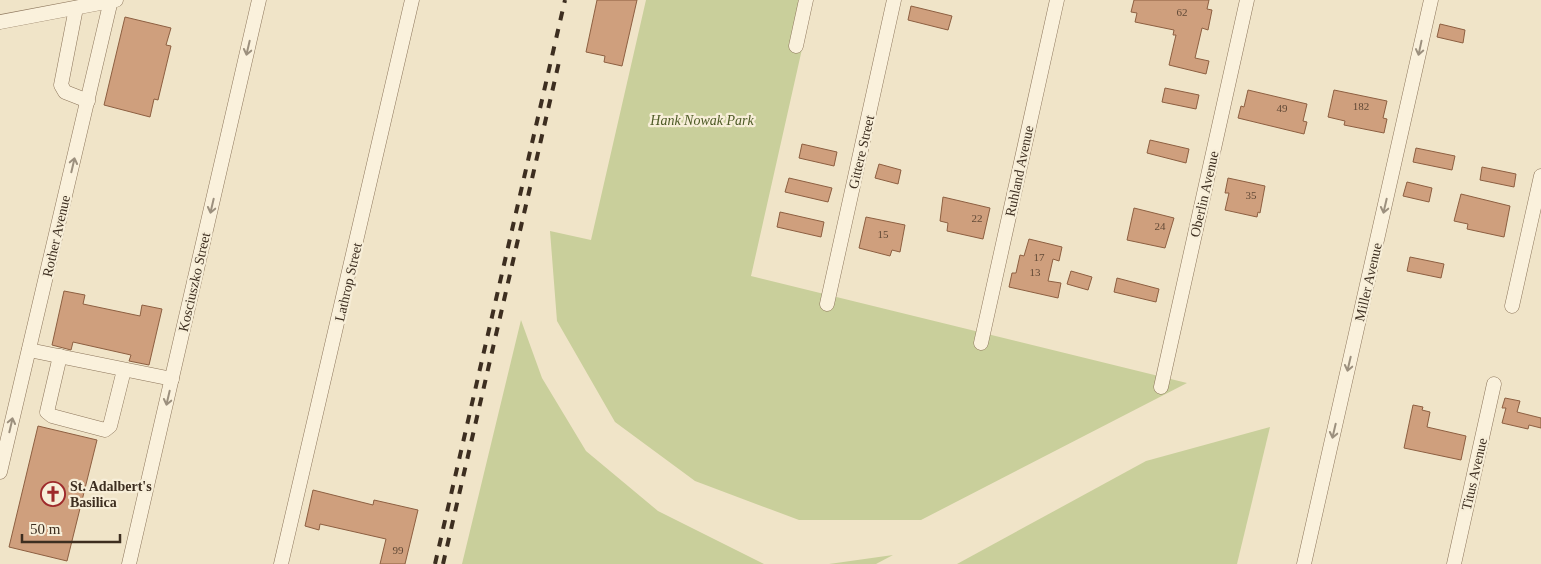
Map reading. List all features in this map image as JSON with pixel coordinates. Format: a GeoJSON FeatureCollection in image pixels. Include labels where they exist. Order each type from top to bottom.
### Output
{"type":"FeatureCollection","features":[{"type":"Feature","properties":{"kind":"street"},"geometry":{"type":"LineString","coordinates":[[0,22],[113,0]]}},
{"type":"Feature","properties":{"kind":"street","name":"Rother Avenue"},"geometry":{"type":"LineString","coordinates":[[0,472],[113,0]]}},
{"type":"Feature","properties":{"kind":"street","name":"Kosciuszko Street"},"geometry":{"type":"LineString","coordinates":[[129,564],[259,0]]}},
{"type":"Feature","properties":{"kind":"street","name":"Lathrop Street"},"geometry":{"type":"LineString","coordinates":[[281,564],[412,0]]}},
{"type":"Feature","properties":{"kind":"street"},"geometry":{"type":"LineString","coordinates":[[796,46],[806,0]]}},
{"type":"Feature","properties":{"kind":"street","name":"Gittere Street"},"geometry":{"type":"LineString","coordinates":[[827,304],[894,0]]}},
{"type":"Feature","properties":{"kind":"street","name":"Ruhland Avenue"},"geometry":{"type":"LineString","coordinates":[[981,343],[1057,0]]}},
{"type":"Feature","properties":{"kind":"street","name":"Oberlin Avenue"},"geometry":{"type":"LineString","coordinates":[[1161,387],[1247,0]]}},
{"type":"Feature","properties":{"kind":"street","name":"Miller Avenue"},"geometry":{"type":"LineString","coordinates":[[1304,564],[1430,0]]}},
{"type":"Feature","properties":{"kind":"street"},"geometry":{"type":"LineString","coordinates":[[76,8],[61,85],[65,92],[88,101]]}},
{"type":"Feature","properties":{"kind":"street"},"geometry":{"type":"LineString","coordinates":[[1512,306],[1541,176]]}},
{"type":"Feature","properties":{"kind":"street"},"geometry":{"type":"LineString","coordinates":[[29,350],[172,379]]}},
{"type":"Feature","properties":{"kind":"street"},"geometry":{"type":"LineString","coordinates":[[60,356],[47,412],[52,416],[105,430],[110,426],[124,370]]}},
{"type":"Feature","properties":{"kind":"street","name":"Titus Avenue"},"geometry":{"type":"LineString","coordinates":[[1454,564],[1494,384]]}},
{"type":"Feature","properties":{"kind":"green space","name":"Hank Nowak Park"},"geometry":{"type":"Polygon","coordinates":[[[646,0],[813,0],[751,276],[1187,383],[921,520],[799,520],[695,481],[615,422],[557,321],[550,231],[591,240],[646,0]]]}},
{"type":"Feature","properties":{"kind":"green space"},"geometry":{"type":"Polygon","coordinates":[[[521,320],[542,378],[586,451],[658,511],[764,564],[462,564],[521,320]]]}},
{"type":"Feature","properties":{"kind":"green space"},"geometry":{"type":"Polygon","coordinates":[[[1270,427],[1237,564],[957,564],[1146,461],[1270,427]]]}},
{"type":"Feature","properties":{"kind":"green space"},"geometry":{"type":"Polygon","coordinates":[[[893,555],[876,564],[829,564],[893,555]]]}},
{"type":"Feature","properties":{"kind":"building"},"geometry":{"type":"Polygon","coordinates":[[[597,0],[637,0],[622,66],[604,62],[605,56],[586,52],[597,0]]]}},
{"type":"Feature","properties":{"kind":"building"},"geometry":{"type":"Polygon","coordinates":[[[1134,0],[1209,0],[1207,9],[1212,10],[1208,30],[1202,28],[1195,58],[1209,61],[1206,74],[1169,65],[1176,35],[1173,35],[1174,30],[1135,22],[1137,13],[1131,12],[1134,0]]]}},
{"type":"Feature","properties":{"kind":"building"},"geometry":{"type":"Polygon","coordinates":[[[911,6],[952,16],[948,30],[908,20],[911,6]]]}},
{"type":"Feature","properties":{"kind":"building"},"geometry":{"type":"Polygon","coordinates":[[[125,17],[171,28],[166,45],[171,46],[158,100],[154,99],[150,117],[104,105],[125,17]]]}},
{"type":"Feature","properties":{"kind":"building"},"geometry":{"type":"Polygon","coordinates":[[[1440,24],[1465,30],[1463,43],[1437,37],[1440,24]]]}},
{"type":"Feature","properties":{"kind":"building"},"geometry":{"type":"Polygon","coordinates":[[[1165,88],[1199,95],[1196,109],[1162,102],[1165,88]]]}},
{"type":"Feature","properties":{"kind":"building"},"geometry":{"type":"Polygon","coordinates":[[[1248,90],[1307,104],[1303,121],[1307,122],[1304,134],[1238,118],[1241,106],[1244,107],[1248,90]]]}},
{"type":"Feature","properties":{"kind":"building"},"geometry":{"type":"Polygon","coordinates":[[[1334,90],[1387,101],[1383,118],[1387,119],[1384,133],[1344,125],[1345,121],[1328,117],[1334,90]]]}},
{"type":"Feature","properties":{"kind":"building"},"geometry":{"type":"Polygon","coordinates":[[[1150,140],[1189,149],[1186,163],[1147,153],[1150,140]]]}},
{"type":"Feature","properties":{"kind":"building"},"geometry":{"type":"Polygon","coordinates":[[[802,144],[837,152],[834,166],[799,158],[802,144]]]}},
{"type":"Feature","properties":{"kind":"building"},"geometry":{"type":"Polygon","coordinates":[[[1416,148],[1455,156],[1452,170],[1413,162],[1416,148]]]}},
{"type":"Feature","properties":{"kind":"building"},"geometry":{"type":"Polygon","coordinates":[[[879,164],[901,170],[898,184],[875,178],[879,164]]]}},
{"type":"Feature","properties":{"kind":"building"},"geometry":{"type":"Polygon","coordinates":[[[1482,167],[1516,174],[1514,187],[1480,180],[1482,167]]]}},
{"type":"Feature","properties":{"kind":"building"},"geometry":{"type":"Polygon","coordinates":[[[789,178],[832,188],[828,202],[785,192],[789,178]]]}},
{"type":"Feature","properties":{"kind":"building"},"geometry":{"type":"Polygon","coordinates":[[[1228,178],[1265,186],[1260,213],[1258,212],[1257,217],[1225,210],[1229,193],[1225,193],[1228,178]]]}},
{"type":"Feature","properties":{"kind":"building"},"geometry":{"type":"Polygon","coordinates":[[[1407,182],[1432,188],[1429,202],[1403,196],[1407,182]]]}},
{"type":"Feature","properties":{"kind":"building"},"geometry":{"type":"Polygon","coordinates":[[[1461,194],[1510,206],[1504,237],[1467,229],[1468,224],[1454,221],[1461,194]]]}},
{"type":"Feature","properties":{"kind":"building"},"geometry":{"type":"Polygon","coordinates":[[[943,197],[990,208],[983,239],[947,231],[948,223],[940,221],[943,197]]]}},
{"type":"Feature","properties":{"kind":"building"},"geometry":{"type":"Polygon","coordinates":[[[1134,208],[1174,218],[1165,248],[1127,240],[1134,208]]]}},
{"type":"Feature","properties":{"kind":"building"},"geometry":{"type":"Polygon","coordinates":[[[780,212],[824,222],[821,237],[777,227],[780,212]]]}},
{"type":"Feature","properties":{"kind":"building"},"geometry":{"type":"Polygon","coordinates":[[[866,217],[905,225],[900,252],[892,250],[890,256],[859,248],[866,217]]]}},
{"type":"Feature","properties":{"kind":"building"},"geometry":{"type":"Polygon","coordinates":[[[1029,239],[1062,247],[1059,261],[1053,259],[1048,281],[1061,283],[1058,298],[1009,287],[1012,273],[1016,273],[1020,255],[1024,256],[1029,239]]]}},
{"type":"Feature","properties":{"kind":"building"},"geometry":{"type":"Polygon","coordinates":[[[1410,257],[1444,264],[1441,278],[1407,271],[1410,257]]]}},
{"type":"Feature","properties":{"kind":"building"},"geometry":{"type":"Polygon","coordinates":[[[1071,271],[1092,277],[1088,290],[1067,284],[1071,271]]]}},
{"type":"Feature","properties":{"kind":"building"},"geometry":{"type":"Polygon","coordinates":[[[1117,278],[1159,289],[1156,302],[1114,292],[1117,278]]]}},
{"type":"Feature","properties":{"kind":"building"},"geometry":{"type":"Polygon","coordinates":[[[64,291],[85,295],[83,304],[140,316],[142,305],[162,309],[149,365],[129,361],[131,355],[73,342],[71,350],[52,345],[64,291]]]}},
{"type":"Feature","properties":{"kind":"building"},"geometry":{"type":"Polygon","coordinates":[[[1505,398],[1520,401],[1517,412],[1541,418],[1541,428],[1529,425],[1528,429],[1502,423],[1506,408],[1502,408],[1505,398]]]}},
{"type":"Feature","properties":{"kind":"building"},"geometry":{"type":"Polygon","coordinates":[[[1413,405],[1423,407],[1422,410],[1430,412],[1427,427],[1466,436],[1461,460],[1404,448],[1413,405]]]}},
{"type":"Feature","properties":{"kind":"building","name":"St. Adalbert's Basilica"},"geometry":{"type":"Polygon","coordinates":[[[38,426],[97,440],[67,561],[9,547],[38,426]]]}},
{"type":"Feature","properties":{"kind":"building"},"geometry":{"type":"Polygon","coordinates":[[[313,490],[373,505],[374,500],[418,510],[405,564],[380,564],[386,539],[320,524],[319,530],[305,526],[313,490]]]}},
{"type":"Feature","properties":{"kind":"railway"},"geometry":{"type":"LineString","coordinates":[[435,564],[565,0]]}},
{"type":"Feature","properties":{"kind":"railway"},"geometry":{"type":"LineString","coordinates":[[443,564],[559,62]]}},
{"type":"Feature","properties":{"kind":"place","name":"St. Adalbert's Basilica"},"geometry":{"type":"Point","coordinates":[53,494]}}]}
